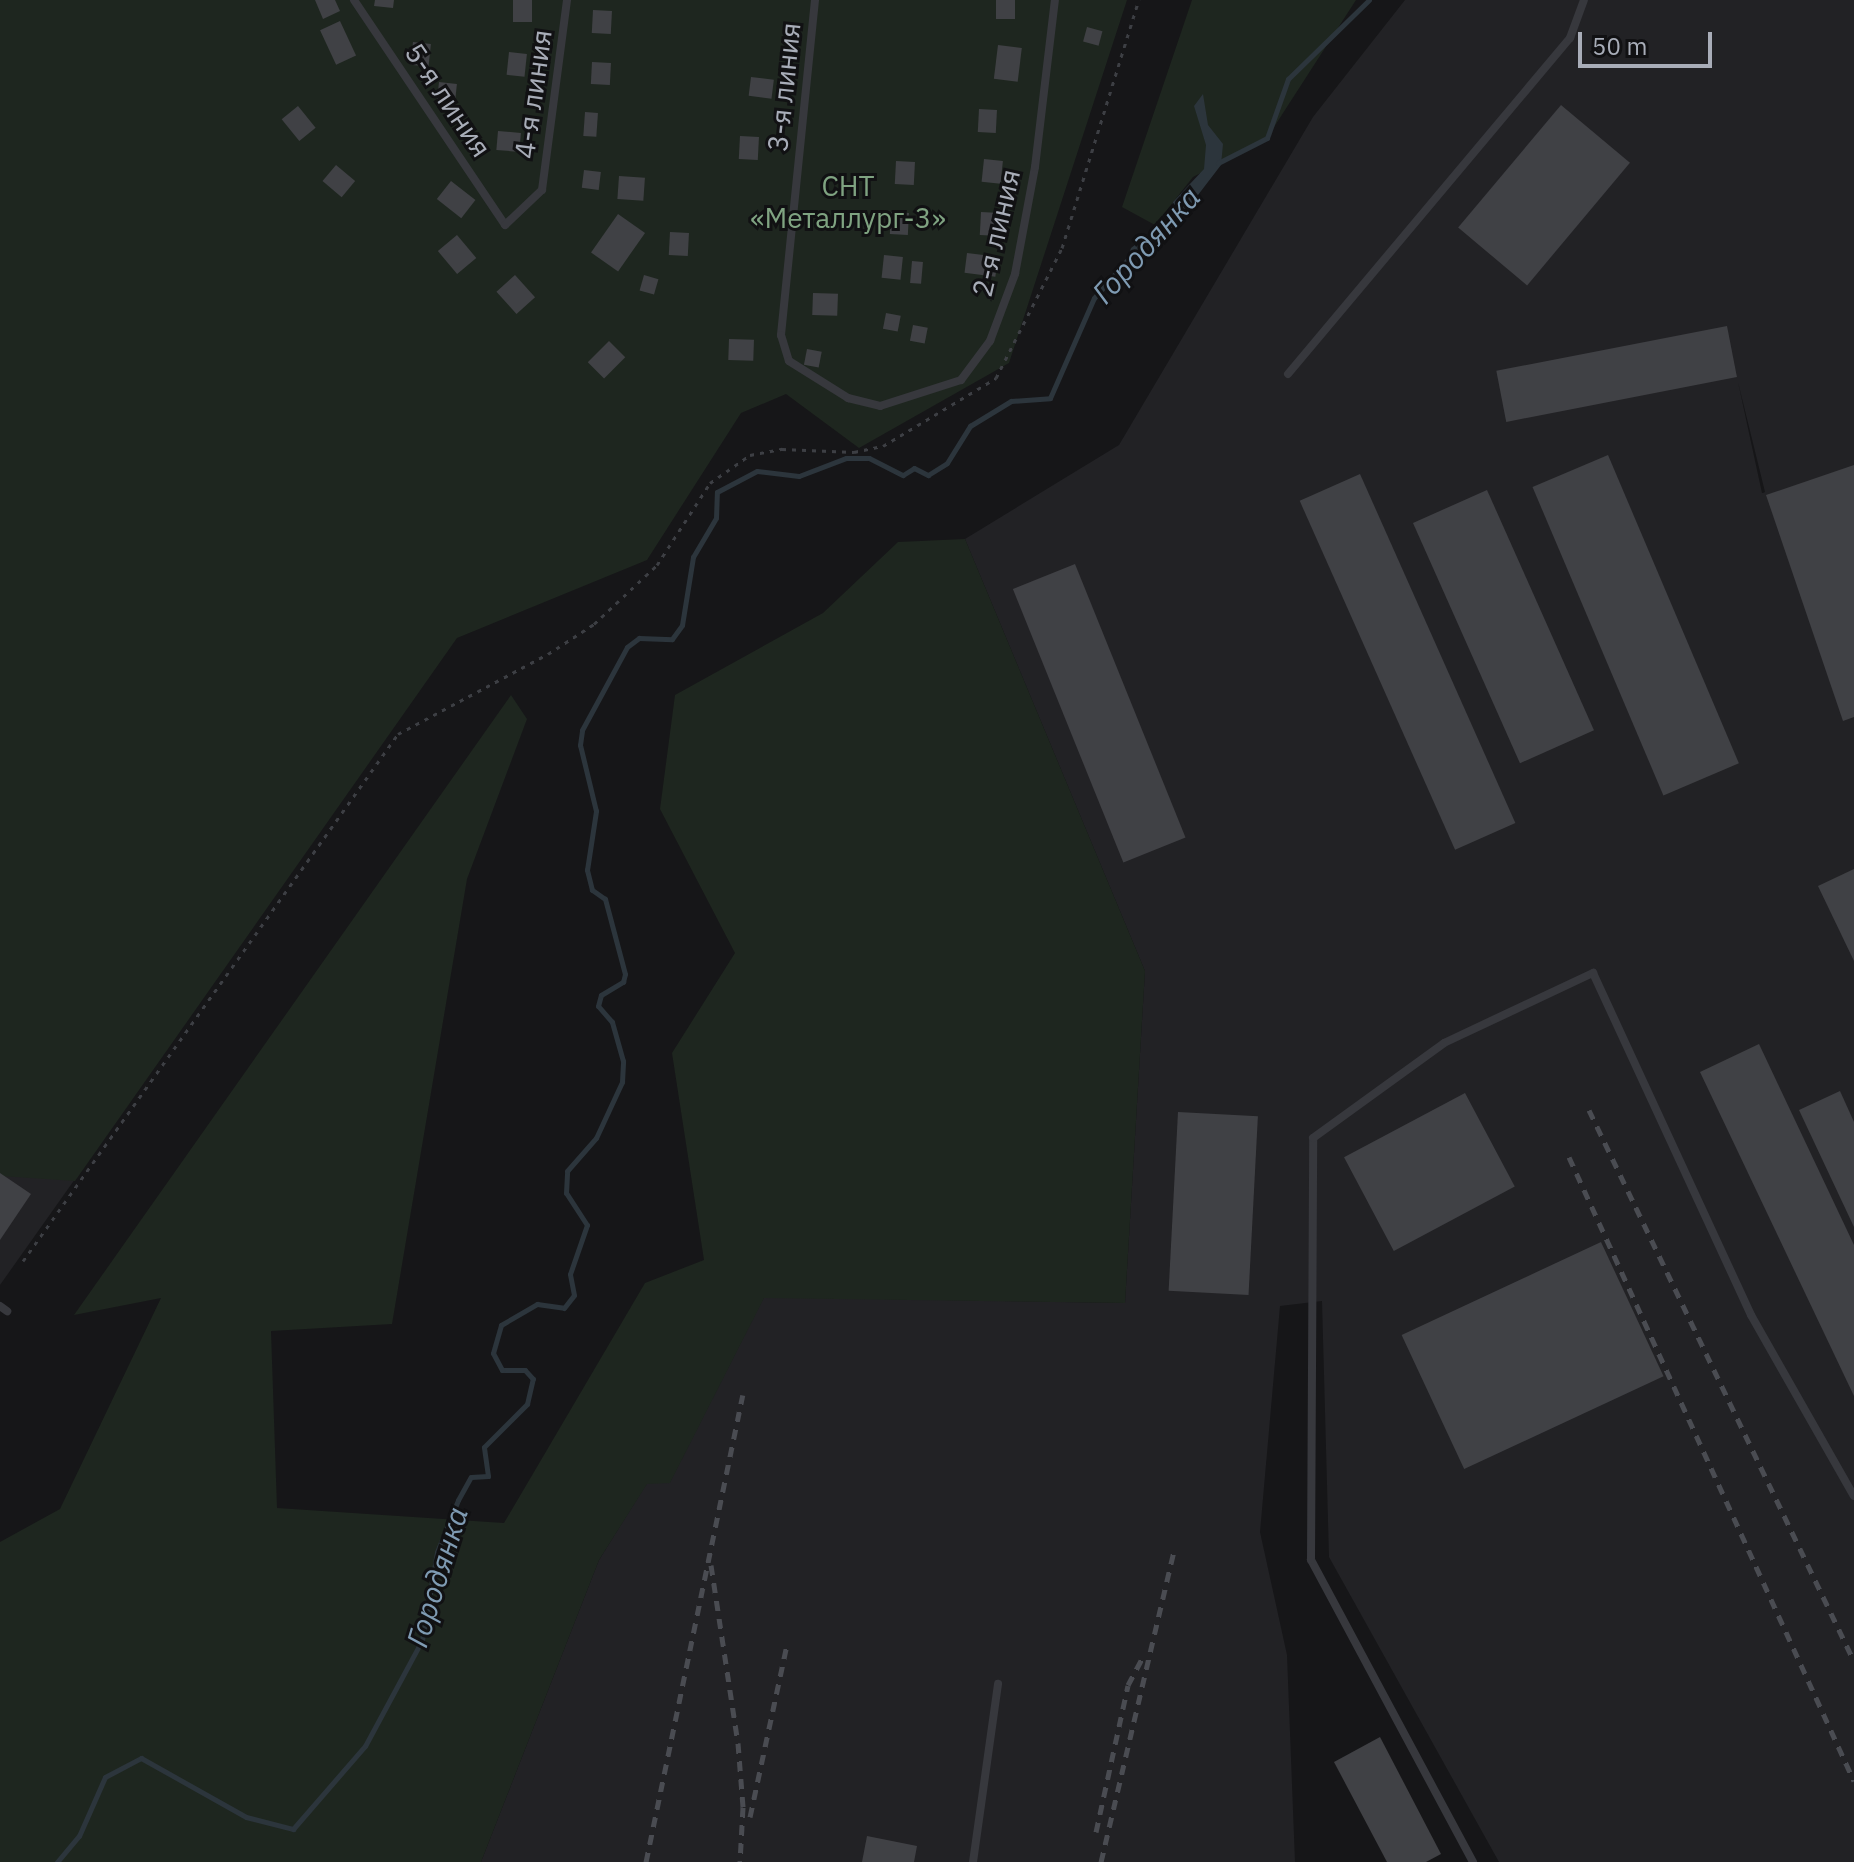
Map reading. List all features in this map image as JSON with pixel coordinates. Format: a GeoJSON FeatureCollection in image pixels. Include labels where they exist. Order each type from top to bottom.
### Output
{"type":"FeatureCollection","features":[{"type":"Feature","properties":{"kind":"lane","name":"5-я линия"},"geometry":{"type":"LineString","coordinates":[[354,0],[505,225]]}},
{"type":"Feature","properties":{"kind":"lane","name":"4-я линия"},"geometry":{"type":"LineString","coordinates":[[505,225],[542,190],[567,0]]}},
{"type":"Feature","properties":{"kind":"lane","name":"3-я линия"},"geometry":{"type":"LineString","coordinates":[[815,0],[781,335],[789,361],[848,398],[880,406]]}},
{"type":"Feature","properties":{"kind":"lane","name":"2-я линия"},"geometry":{"type":"LineString","coordinates":[[880,406],[961,380],[990,341],[1015,274],[1035,167],[1055,0]]}},
{"type":"Feature","properties":{"kind":"lane"},"geometry":{"type":"LineString","coordinates":[[1288,374],[1570,38],[1584,0]]}},
{"type":"Feature","properties":{"kind":"lane"},"geometry":{"type":"LineString","coordinates":[[1473,1862],[1311,1560],[1313,1138],[1444,1043],[1593,973],[1751,1315],[1854,1496]]}},
{"type":"Feature","properties":{"kind":"lane"},"geometry":{"type":"LineString","coordinates":[[973,1862],[998,1684]]}},
{"type":"Feature","properties":{"kind":"path"},"geometry":{"type":"LineString","coordinates":[[23,1261],[398,734],[536,661],[594,624],[657,565],[710,483],[750,455],[782,449],[854,452],[883,446],[996,378],[1062,248],[1139,0]]}},
{"type":"Feature","properties":{"kind":"shaded area"},"geometry":{"type":"Polygon","coordinates":[[[1405,0],[1854,0],[1854,1862],[1499,1862],[1329,1557],[1322,1301],[1280,1306],[1260,1532],[1287,1655],[1295,1862],[481,1862],[599,1560],[647,1483],[670,1482],[764,1297],[1125,1303],[1145,971],[965,539],[1119,445],[1313,117],[1405,0]],[[1738,382],[1762,493],[1765,492],[1738,382]]]}},
{"type":"Feature","properties":{"kind":"shaded area"},"geometry":{"type":"Polygon","coordinates":[[[0,1169],[80,1172],[0,1285],[0,1169]]]}},
{"type":"Feature","properties":{"kind":"green space","name":"СНТ «Металлург-3»"},"geometry":{"type":"Polygon","coordinates":[[[0,0],[1127,0],[1009,363],[859,448],[786,394],[741,413],[647,560],[457,638],[75,1181],[0,1176],[0,0]]]}},
{"type":"Feature","properties":{"kind":"green space"},"geometry":{"type":"Polygon","coordinates":[[[1192,0],[1356,0],[1267,138],[1193,177],[1155,225],[1122,207],[1192,0]]]}},
{"type":"Feature","properties":{"kind":"green space"},"geometry":{"type":"Polygon","coordinates":[[[965,539],[1145,971],[1125,1303],[764,1298],[670,1483],[647,1484],[599,1560],[481,1862],[0,1862],[0,1542],[60,1509],[161,1298],[74,1315],[511,695],[527,719],[467,879],[392,1324],[271,1331],[277,1508],[504,1523],[645,1283],[704,1260],[672,1053],[735,953],[660,809],[675,695],[823,613],[898,542],[965,539]]]}},
{"type":"Feature","properties":{"kind":"water"},"geometry":{"type":"Polygon","coordinates":[[[1203,94],[1208,125],[1223,144],[1221,165],[1175,225],[1127,260],[1131,248],[1169,219],[1173,202],[1204,169],[1206,145],[1194,106],[1203,94]]]}},
{"type":"Feature","properties":{"kind":"building"},"geometry":{"type":"Polygon","coordinates":[[[315,0],[335,0],[340,11],[323,19],[315,0]]]}},
{"type":"Feature","properties":{"kind":"building"},"geometry":{"type":"Polygon","coordinates":[[[375,0],[394,0],[393,8],[374,6],[375,0]]]}},
{"type":"Feature","properties":{"kind":"building"},"geometry":{"type":"Polygon","coordinates":[[[513,0],[532,0],[532,22],[513,22],[513,0]]]}},
{"type":"Feature","properties":{"kind":"building"},"geometry":{"type":"Polygon","coordinates":[[[996,0],[1015,0],[1015,19],[996,19],[996,0]]]}},
{"type":"Feature","properties":{"kind":"building"},"geometry":{"type":"Polygon","coordinates":[[[593,10],[612,11],[611,34],[592,33],[593,10]]]}},
{"type":"Feature","properties":{"kind":"building"},"geometry":{"type":"Polygon","coordinates":[[[340,21],[356,55],[336,65],[320,30],[340,21]]]}},
{"type":"Feature","properties":{"kind":"building"},"geometry":{"type":"Polygon","coordinates":[[[1087,27],[1102,31],[1099,46],[1083,41],[1087,27]]]}},
{"type":"Feature","properties":{"kind":"building"},"geometry":{"type":"Polygon","coordinates":[[[413,42],[431,44],[428,67],[411,65],[413,42]]]}},
{"type":"Feature","properties":{"kind":"building"},"geometry":{"type":"Polygon","coordinates":[[[998,45],[1022,48],[1018,82],[994,79],[998,45]]]}},
{"type":"Feature","properties":{"kind":"building"},"geometry":{"type":"Polygon","coordinates":[[[509,52],[527,54],[524,77],[507,75],[509,52]]]}},
{"type":"Feature","properties":{"kind":"building"},"geometry":{"type":"Polygon","coordinates":[[[592,62],[611,63],[610,85],[591,84],[592,62]]]}},
{"type":"Feature","properties":{"kind":"building"},"geometry":{"type":"Polygon","coordinates":[[[751,77],[774,80],[772,99],[749,96],[751,77]]]}},
{"type":"Feature","properties":{"kind":"building"},"geometry":{"type":"Polygon","coordinates":[[[439,82],[457,84],[454,107],[437,105],[439,82]]]}},
{"type":"Feature","properties":{"kind":"building"},"geometry":{"type":"Polygon","coordinates":[[[1561,105],[1630,163],[1527,285],[1458,228],[1561,105]]]}},
{"type":"Feature","properties":{"kind":"building"},"geometry":{"type":"Polygon","coordinates":[[[298,106],[316,128],[299,141],[282,119],[298,106]]]}},
{"type":"Feature","properties":{"kind":"building"},"geometry":{"type":"Polygon","coordinates":[[[979,109],[997,110],[996,133],[978,132],[979,109]]]}},
{"type":"Feature","properties":{"kind":"building"},"geometry":{"type":"Polygon","coordinates":[[[585,112],[598,113],[596,137],[583,136],[585,112]]]}},
{"type":"Feature","properties":{"kind":"building"},"geometry":{"type":"Polygon","coordinates":[[[498,131],[521,133],[519,152],[496,150],[498,131]]]}},
{"type":"Feature","properties":{"kind":"building"},"geometry":{"type":"Polygon","coordinates":[[[740,136],[759,137],[758,160],[739,159],[740,136]]]}},
{"type":"Feature","properties":{"kind":"building"},"geometry":{"type":"Polygon","coordinates":[[[984,159],[1003,161],[1000,184],[982,182],[984,159]]]}},
{"type":"Feature","properties":{"kind":"building"},"geometry":{"type":"Polygon","coordinates":[[[896,161],[915,162],[914,185],[895,184],[896,161]]]}},
{"type":"Feature","properties":{"kind":"building"},"geometry":{"type":"Polygon","coordinates":[[[336,165],[355,181],[342,197],[323,181],[336,165]]]}},
{"type":"Feature","properties":{"kind":"building"},"geometry":{"type":"Polygon","coordinates":[[[584,170],[601,172],[599,190],[582,188],[584,170]]]}},
{"type":"Feature","properties":{"kind":"building"},"geometry":{"type":"Polygon","coordinates":[[[619,176],[645,178],[643,201],[617,199],[619,176]]]}},
{"type":"Feature","properties":{"kind":"building"},"geometry":{"type":"Polygon","coordinates":[[[451,181],[475,200],[461,218],[437,199],[451,181]]]}},
{"type":"Feature","properties":{"kind":"building"},"geometry":{"type":"Polygon","coordinates":[[[891,212],[909,213],[908,235],[890,234],[891,212]]]}},
{"type":"Feature","properties":{"kind":"building"},"geometry":{"type":"Polygon","coordinates":[[[981,212],[1000,213],[999,236],[980,235],[981,212]]]}},
{"type":"Feature","properties":{"kind":"building"},"geometry":{"type":"Polygon","coordinates":[[[618,214],[645,233],[618,271],[591,253],[618,214]]]}},
{"type":"Feature","properties":{"kind":"building"},"geometry":{"type":"Polygon","coordinates":[[[670,232],[689,233],[688,256],[669,255],[670,232]]]}},
{"type":"Feature","properties":{"kind":"building"},"geometry":{"type":"Polygon","coordinates":[[[457,235],[476,258],[457,274],[438,251],[457,235]]]}},
{"type":"Feature","properties":{"kind":"building"},"geometry":{"type":"Polygon","coordinates":[[[967,253],[998,257],[995,277],[965,273],[967,253]]]}},
{"type":"Feature","properties":{"kind":"building"},"geometry":{"type":"Polygon","coordinates":[[[884,255],[903,257],[900,280],[882,278],[884,255]]]}},
{"type":"Feature","properties":{"kind":"building"},"geometry":{"type":"Polygon","coordinates":[[[912,261],[923,262],[921,284],[910,283],[912,261]]]}},
{"type":"Feature","properties":{"kind":"building"},"geometry":{"type":"Polygon","coordinates":[[[515,275],[535,297],[516,314],[496,292],[515,275]]]}},
{"type":"Feature","properties":{"kind":"building"},"geometry":{"type":"Polygon","coordinates":[[[644,275],[658,279],[654,295],[640,290],[644,275]]]}},
{"type":"Feature","properties":{"kind":"building"},"geometry":{"type":"Polygon","coordinates":[[[813,293],[838,294],[837,316],[812,315],[813,293]]]}},
{"type":"Feature","properties":{"kind":"building"},"geometry":{"type":"Polygon","coordinates":[[[886,313],[901,316],[898,332],[883,329],[886,313]]]}},
{"type":"Feature","properties":{"kind":"building"},"geometry":{"type":"Polygon","coordinates":[[[913,325],[928,328],[925,344],[910,341],[913,325]]]}},
{"type":"Feature","properties":{"kind":"building"},"geometry":{"type":"Polygon","coordinates":[[[1727,326],[1737,377],[1506,422],[1496,371],[1727,326]]]}},
{"type":"Feature","properties":{"kind":"building"},"geometry":{"type":"Polygon","coordinates":[[[729,339],[754,340],[753,361],[728,360],[729,339]]]}},
{"type":"Feature","properties":{"kind":"building"},"geometry":{"type":"Polygon","coordinates":[[[609,341],[625,357],[604,378],[588,362],[609,341]]]}},
{"type":"Feature","properties":{"kind":"building"},"geometry":{"type":"Polygon","coordinates":[[[807,349],[822,352],[819,368],[804,365],[807,349]]]}},
{"type":"Feature","properties":{"kind":"building"},"geometry":{"type":"Polygon","coordinates":[[[1608,455],[1739,763],[1663,795],[1533,487],[1608,455]]]}},
{"type":"Feature","properties":{"kind":"building"},"geometry":{"type":"Polygon","coordinates":[[[1854,465],[1854,717],[1843,721],[1766,495],[1854,465]]]}},
{"type":"Feature","properties":{"kind":"building"},"geometry":{"type":"Polygon","coordinates":[[[1360,474],[1515,823],[1455,850],[1300,501],[1360,474]]]}},
{"type":"Feature","properties":{"kind":"building"},"geometry":{"type":"Polygon","coordinates":[[[1487,490],[1594,730],[1520,763],[1413,523],[1487,490]]]}},
{"type":"Feature","properties":{"kind":"building"},"geometry":{"type":"Polygon","coordinates":[[[1075,564],[1186,838],[1123,863],[1013,589],[1075,564]]]}},
{"type":"Feature","properties":{"kind":"building"},"geometry":{"type":"Polygon","coordinates":[[[1854,869],[1854,961],[1818,886],[1854,869]]]}},
{"type":"Feature","properties":{"kind":"building"},"geometry":{"type":"Polygon","coordinates":[[[1759,1044],[1854,1245],[1854,1396],[1700,1072],[1759,1044]]]}},
{"type":"Feature","properties":{"kind":"building"},"geometry":{"type":"Polygon","coordinates":[[[1840,1091],[1854,1122],[1854,1227],[1799,1110],[1840,1091]]]}},
{"type":"Feature","properties":{"kind":"building"},"geometry":{"type":"Polygon","coordinates":[[[1465,1093],[1515,1187],[1394,1251],[1344,1157],[1465,1093]]]}},
{"type":"Feature","properties":{"kind":"building"},"geometry":{"type":"Polygon","coordinates":[[[1178,1112],[1258,1116],[1249,1295],[1169,1291],[1178,1112]]]}},
{"type":"Feature","properties":{"kind":"building"},"geometry":{"type":"Polygon","coordinates":[[[0,1173],[31,1194],[0,1240],[0,1173]]]}},
{"type":"Feature","properties":{"kind":"building"},"geometry":{"type":"Polygon","coordinates":[[[1601,1242],[1664,1376],[1464,1469],[1402,1335],[1601,1242]]]}},
{"type":"Feature","properties":{"kind":"building"},"geometry":{"type":"Polygon","coordinates":[[[1380,1737],[1441,1854],[1426,1862],[1387,1862],[1334,1762],[1380,1737]]]}},
{"type":"Feature","properties":{"kind":"building"},"geometry":{"type":"Polygon","coordinates":[[[867,1836],[917,1846],[914,1862],[862,1862],[867,1836]]]}},
{"type":"Feature","properties":{"kind":"waterway","name":"Городянка"},"geometry":{"type":"LineString","coordinates":[[1218,163],[1267,138],[1288,79],[1369,0]]}},
{"type":"Feature","properties":{"kind":"waterway","name":"Городянка"},"geometry":{"type":"LineString","coordinates":[[57,1862],[79,1836],[105,1777],[141,1758],[246,1817],[293,1829],[365,1746],[422,1640],[437,1552],[458,1500],[471,1477],[488,1476],[484,1447],[527,1404],[533,1379],[525,1370],[502,1370],[493,1353],[501,1325],[537,1304],[564,1308],[574,1295],[570,1274],[587,1225],[566,1193],[567,1171],[596,1138],[622,1082],[623,1061],[612,1022],[598,1006],[601,995],[623,982],[625,974],[605,899],[592,890],[587,870],[596,811],[580,745],[582,730],[627,647],[639,638],[672,639],[682,625],[693,557],[716,518],[717,492],[757,471],[799,476],[846,458],[869,458],[903,475],[914,468],[928,475],[947,463],[970,426],[1011,401],[1050,398],[1094,298],[1130,257]]}},
{"type":"Feature","properties":{"kind":"railway"},"geometry":{"type":"LineString","coordinates":[[1589,1110],[1854,1661]]}},
{"type":"Feature","properties":{"kind":"railway"},"geometry":{"type":"LineString","coordinates":[[1569,1157],[1854,1781]]}},
{"type":"Feature","properties":{"kind":"railway"},"geometry":{"type":"LineString","coordinates":[[646,1862],[743,1395]]}},
{"type":"Feature","properties":{"kind":"railway"},"geometry":{"type":"LineString","coordinates":[[1101,1862],[1174,1550]]}},
{"type":"Feature","properties":{"kind":"railway"},"geometry":{"type":"LineString","coordinates":[[711,1565],[738,1743],[743,1807],[740,1862]]}},
{"type":"Feature","properties":{"kind":"railway"},"geometry":{"type":"LineString","coordinates":[[750,1817],[787,1644]]}},
{"type":"Feature","properties":{"kind":"railway"},"geometry":{"type":"LineString","coordinates":[[1096,1832],[1128,1685],[1142,1659]]}}]}
